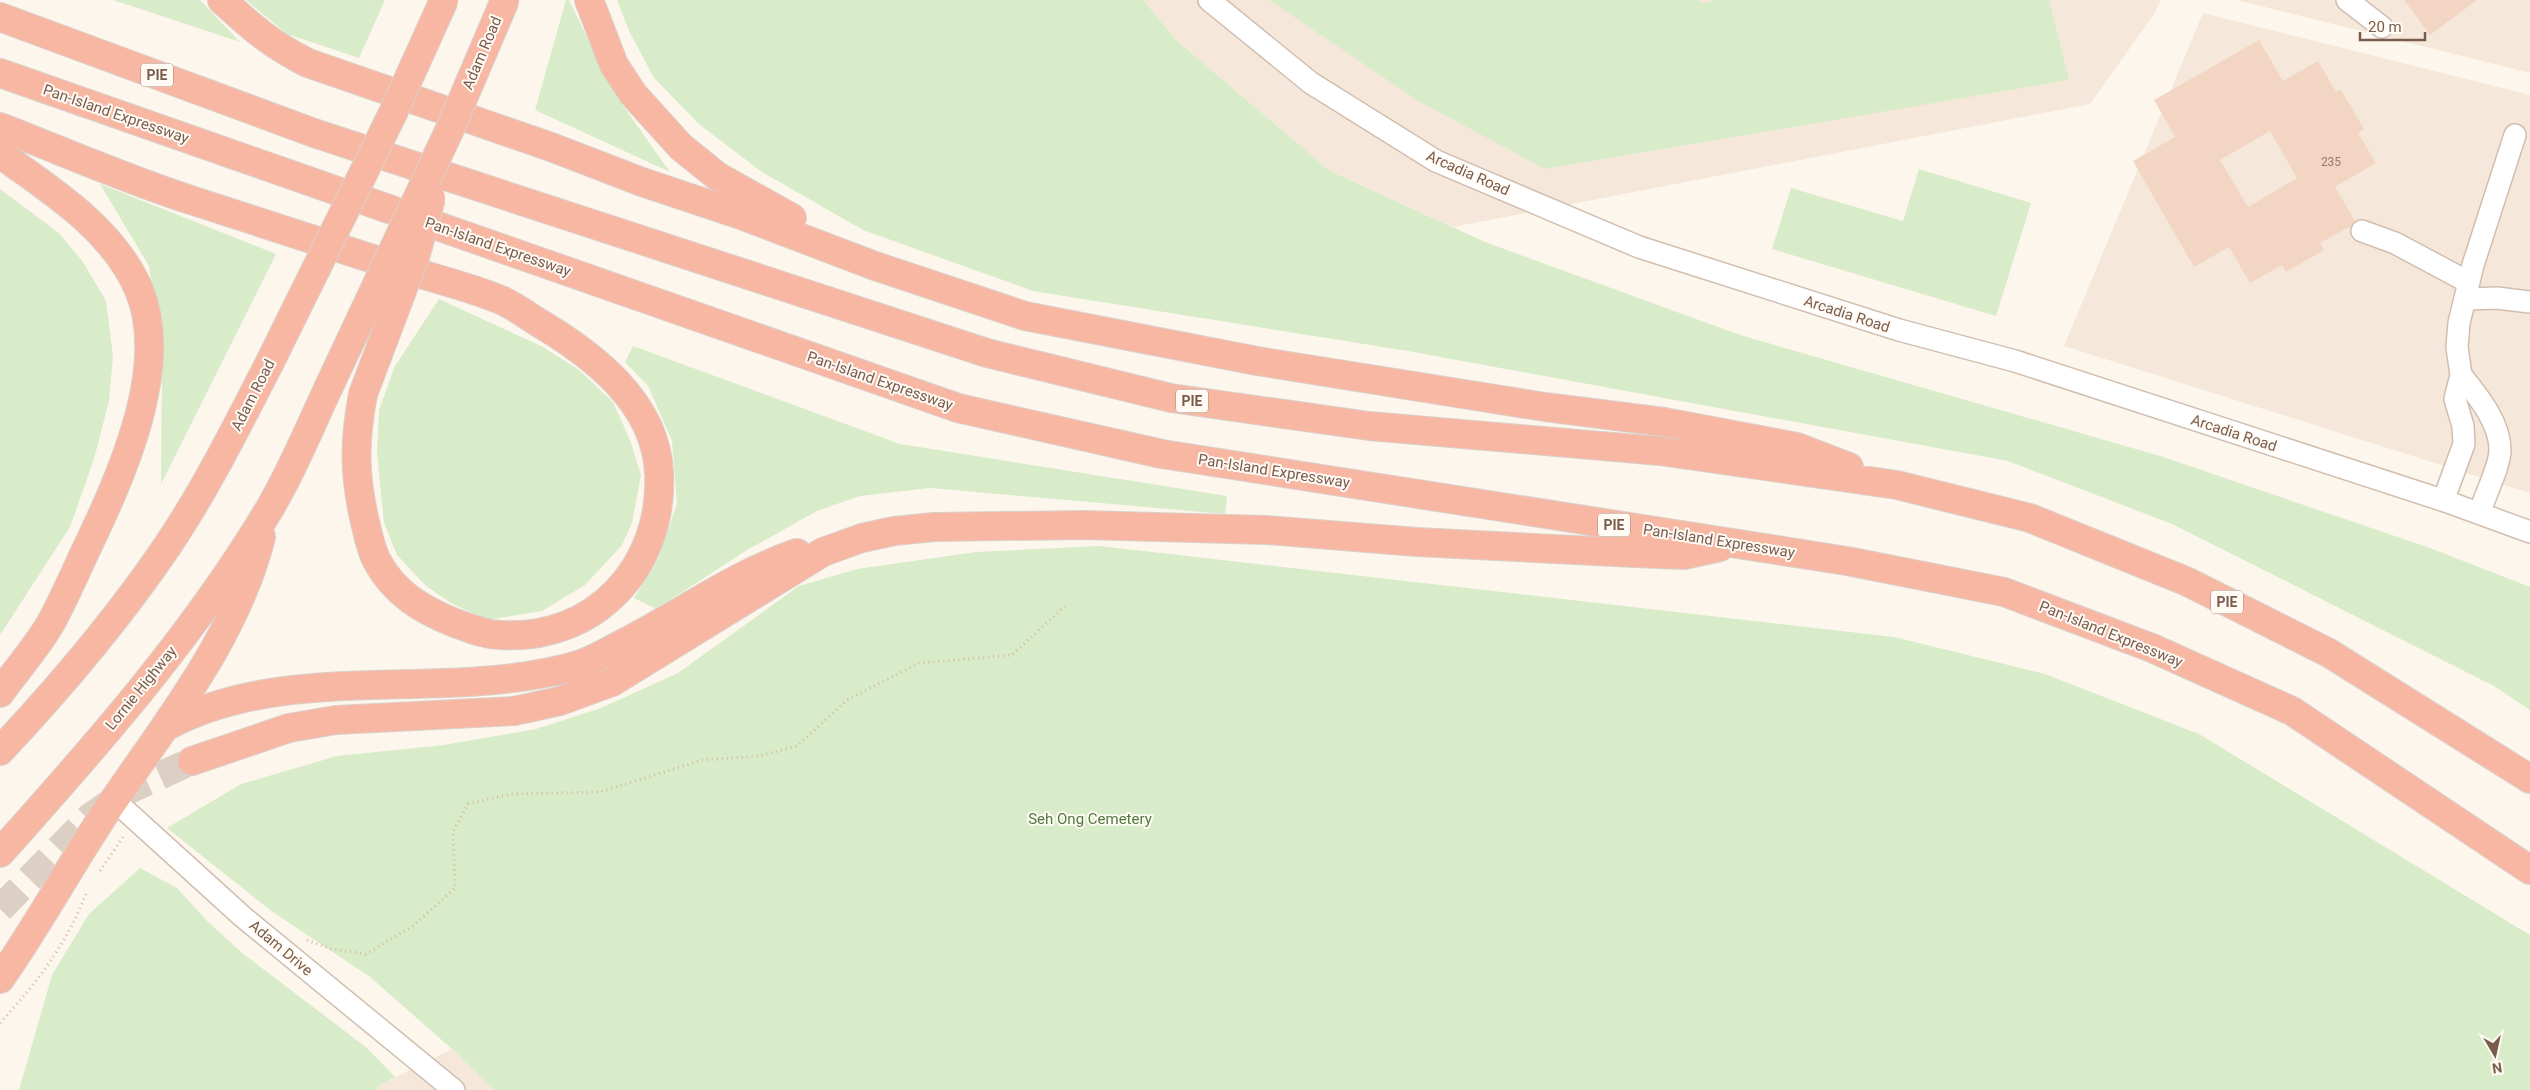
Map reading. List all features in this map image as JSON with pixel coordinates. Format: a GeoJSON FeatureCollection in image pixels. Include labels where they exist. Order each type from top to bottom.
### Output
{"type":"FeatureCollection","features":[{"type":"Feature","properties":{"kind":"highway"},"geometry":{"type":"LineString","coordinates":[[222,0],[259,34],[278,48],[308,63],[551,147],[642,182],[741,215],[875,266],[1025,316],[1257,361],[1545,406],[1664,422],[1797,447],[1897,485]]}},
{"type":"Feature","properties":{"kind":"highway"},"geometry":{"type":"LineString","coordinates":[[393,113],[405,58],[422,0]]}},
{"type":"Feature","properties":{"kind":"highway","name":"Adam Road"},"geometry":{"type":"LineString","coordinates":[[0,751],[67,677],[124,607],[163,551],[218,462],[270,362],[393,113],[444,0]]}},
{"type":"Feature","properties":{"kind":"highway","name":"Adam Road"},"geometry":{"type":"LineString","coordinates":[[268,512],[450,129],[505,0]]}},
{"type":"Feature","properties":{"kind":"highway"},"geometry":{"type":"LineString","coordinates":[[589,0],[614,65],[623,80],[633,94],[682,147],[717,176],[776,210],[815,229],[875,266]]}},
{"type":"Feature","properties":{"kind":"highway","name":"PIE"},"geometry":{"type":"LineString","coordinates":[[0,17],[314,133],[987,353],[1171,398],[1369,426],[1660,451],[1897,485],[2030,518],[2188,582],[2329,653],[2530,778]]}},
{"type":"Feature","properties":{"kind":"highway","name":"Pan-Island Expressway"},"geometry":{"type":"LineString","coordinates":[[0,73],[958,408],[1162,454],[1847,561],[2004,592],[2152,648],[2292,711],[2530,870]]}},
{"type":"Feature","properties":{"kind":"highway"},"geometry":{"type":"LineString","coordinates":[[0,127],[191,200],[502,301],[557,333],[583,351],[627,392],[646,422],[655,445],[660,471],[659,504],[653,529],[642,558],[611,599],[592,614],[550,631],[526,635],[498,636],[446,620],[406,599],[377,561],[359,498],[355,473],[358,425],[363,394],[416,254],[450,129]]}},
{"type":"Feature","properties":{"kind":"highway"},"geometry":{"type":"LineString","coordinates":[[0,154],[92,224],[121,257],[140,291],[146,317],[149,353],[144,392],[132,439],[111,496],[52,621],[0,693]]}},
{"type":"Feature","properties":{"kind":"highway"},"geometry":{"type":"LineString","coordinates":[[0,979],[114,800],[167,726],[236,607],[254,567],[268,512]]}},
{"type":"Feature","properties":{"kind":"highway","name":"Lornie Highway"},"geometry":{"type":"LineString","coordinates":[[0,853],[83,761],[194,621],[268,512]]}},
{"type":"Feature","properties":{"kind":"highway"},"geometry":{"type":"LineString","coordinates":[[192,761],[289,728],[336,720],[514,711],[560,701],[612,682],[823,552],[862,538],[934,527],[1083,525],[1256,530],[1417,542],[1674,555],[1706,552],[1735,543]]}},
{"type":"Feature","properties":{"kind":"highway"},"geometry":{"type":"LineString","coordinates":[[167,726],[188,714],[233,700],[300,690],[489,681],[536,675],[578,665],[651,629],[754,569],[806,550],[823,552]]}},
{"type":"Feature","properties":{"kind":"street","name":"Arcadia Road"},"geometry":{"type":"LineString","coordinates":[[1209,0],[1311,83],[1436,162],[1639,246],[1899,330],[2015,361],[2445,501],[2530,532]]}},
{"type":"Feature","properties":{"kind":"street"},"geometry":{"type":"LineString","coordinates":[[2347,0],[2382,28]]}},
{"type":"Feature","properties":{"kind":"street"},"geometry":{"type":"LineString","coordinates":[[2445,501],[2446,493],[2464,444],[2463,426],[2456,400],[2461,375],[2457,346],[2459,323],[2514,135]]}},
{"type":"Feature","properties":{"kind":"street"},"geometry":{"type":"LineString","coordinates":[[2362,231],[2395,243],[2467,291],[2497,298],[2530,302]]}},
{"type":"Feature","properties":{"kind":"street"},"geometry":{"type":"LineString","coordinates":[[2461,375],[2481,400],[2489,415],[2500,450],[2482,506],[2482,514]]}},
{"type":"Feature","properties":{"kind":"street","name":"Adam Drive"},"geometry":{"type":"LineString","coordinates":[[114,800],[243,917],[454,1090]]}},
{"type":"Feature","properties":{"kind":"path"},"geometry":{"type":"LineString","coordinates":[[306,940],[331,949],[366,954],[413,926],[455,888],[453,832],[468,804],[511,794],[600,792],[702,760],[759,756],[797,746],[847,700],[919,663],[1012,655],[1067,604]]}},
{"type":"Feature","properties":{"kind":"path"},"geometry":{"type":"LineString","coordinates":[[99,872],[127,832]]}},
{"type":"Feature","properties":{"kind":"path"},"geometry":{"type":"LineString","coordinates":[[0,1023],[30,991],[58,952],[79,913],[88,888]]}},
{"type":"Feature","properties":{"kind":"shaded area"},"geometry":{"type":"Polygon","coordinates":[[[1143,0],[2161,0],[2154,14],[2090,104],[1453,227],[1330,171],[1177,41],[1143,0]]]}},
{"type":"Feature","properties":{"kind":"shaded area"},"geometry":{"type":"Polygon","coordinates":[[[2237,0],[2530,0],[2530,73],[2237,0]]]}},
{"type":"Feature","properties":{"kind":"shaded area"},"geometry":{"type":"Polygon","coordinates":[[[2203,13],[2530,95],[2530,493],[2064,346],[2203,13]]]}},
{"type":"Feature","properties":{"kind":"shaded area"},"geometry":{"type":"Polygon","coordinates":[[[452,1049],[494,1090],[377,1090],[378,1086],[452,1049]]]}},
{"type":"Feature","properties":{"kind":"green space"},"geometry":{"type":"Polygon","coordinates":[[[113,0],[200,0],[240,42],[113,0]]]}},
{"type":"Feature","properties":{"kind":"green space"},"geometry":{"type":"Polygon","coordinates":[[[246,0],[385,0],[359,58],[287,34],[246,0]]]}},
{"type":"Feature","properties":{"kind":"green space"},"geometry":{"type":"Polygon","coordinates":[[[566,0],[569,0],[614,93],[670,172],[535,110],[566,0]]]}},
{"type":"Feature","properties":{"kind":"green space"},"geometry":{"type":"Polygon","coordinates":[[[617,0],[1143,0],[1177,41],[1330,171],[1485,242],[1740,335],[2160,456],[2430,548],[2530,587],[2530,710],[2494,686],[2172,524],[2008,461],[1408,351],[1033,291],[863,230],[762,172],[700,125],[654,78],[629,31],[617,0]]]}},
{"type":"Feature","properties":{"kind":"green space"},"geometry":{"type":"Polygon","coordinates":[[[1269,0],[1698,0],[1704,3],[1717,0],[2049,0],[2069,80],[1545,169],[1420,102],[1269,0]]]}},
{"type":"Feature","properties":{"kind":"green space"},"geometry":{"type":"Polygon","coordinates":[[[1919,169],[2031,203],[1996,316],[1772,249],[1791,188],[1903,221],[1919,169]]]}},
{"type":"Feature","properties":{"kind":"green space"},"geometry":{"type":"Polygon","coordinates":[[[100,184],[276,254],[161,484],[162,360],[149,266],[100,184]]]}},
{"type":"Feature","properties":{"kind":"green space"},"geometry":{"type":"Polygon","coordinates":[[[0,189],[59,233],[83,262],[106,301],[113,356],[109,401],[94,459],[70,527],[0,635],[0,189]]]}},
{"type":"Feature","properties":{"kind":"green space"},"geometry":{"type":"Polygon","coordinates":[[[439,299],[543,347],[579,370],[613,402],[630,440],[641,475],[632,523],[622,545],[585,585],[542,611],[487,620],[451,603],[425,585],[397,555],[384,523],[377,453],[379,410],[395,366],[439,299]]]}},
{"type":"Feature","properties":{"kind":"green space"},"geometry":{"type":"Polygon","coordinates":[[[633,346],[900,444],[1227,496],[1225,514],[930,488],[860,496],[817,511],[747,550],[656,609],[634,598],[658,559],[677,504],[672,441],[648,386],[625,362],[633,346]]]}},
{"type":"Feature","properties":{"kind":"green space","name":"Seh Ong Cemetery"},"geometry":{"type":"Polygon","coordinates":[[[1100,546],[1894,637],[2045,674],[2199,734],[2530,935],[2530,1090],[494,1090],[452,1049],[370,977],[270,910],[167,828],[241,784],[337,756],[444,745],[536,729],[601,708],[678,673],[799,586],[857,569],[976,552],[1100,546]]]}},
{"type":"Feature","properties":{"kind":"green space"},"geometry":{"type":"Polygon","coordinates":[[[140,868],[177,888],[207,921],[241,952],[367,1048],[395,1077],[378,1086],[377,1090],[19,1090],[52,975],[89,914],[140,868]]]}},
{"type":"Feature","properties":{"kind":"building"},"geometry":{"type":"Polygon","coordinates":[[[2404,0],[2477,0],[2430,35],[2404,0]]]}},
{"type":"Feature","properties":{"kind":"building"},"geometry":{"type":"Polygon","coordinates":[[[2259,40],[2283,81],[2318,61],[2336,92],[2341,90],[2364,129],[2358,133],[2376,163],[2335,187],[2355,221],[2351,226],[2320,243],[2324,250],[2286,272],[2282,265],[2250,283],[2229,247],[2194,267],[2133,161],[2175,137],[2154,100],[2259,40]],[[2270,131],[2220,160],[2248,207],[2297,178],[2270,131]]]}},
{"type":"Feature","properties":{"kind":"tunnel"},"geometry":{"type":"LineString","coordinates":[[0,909],[90,817],[129,790],[192,761]]}}]}
